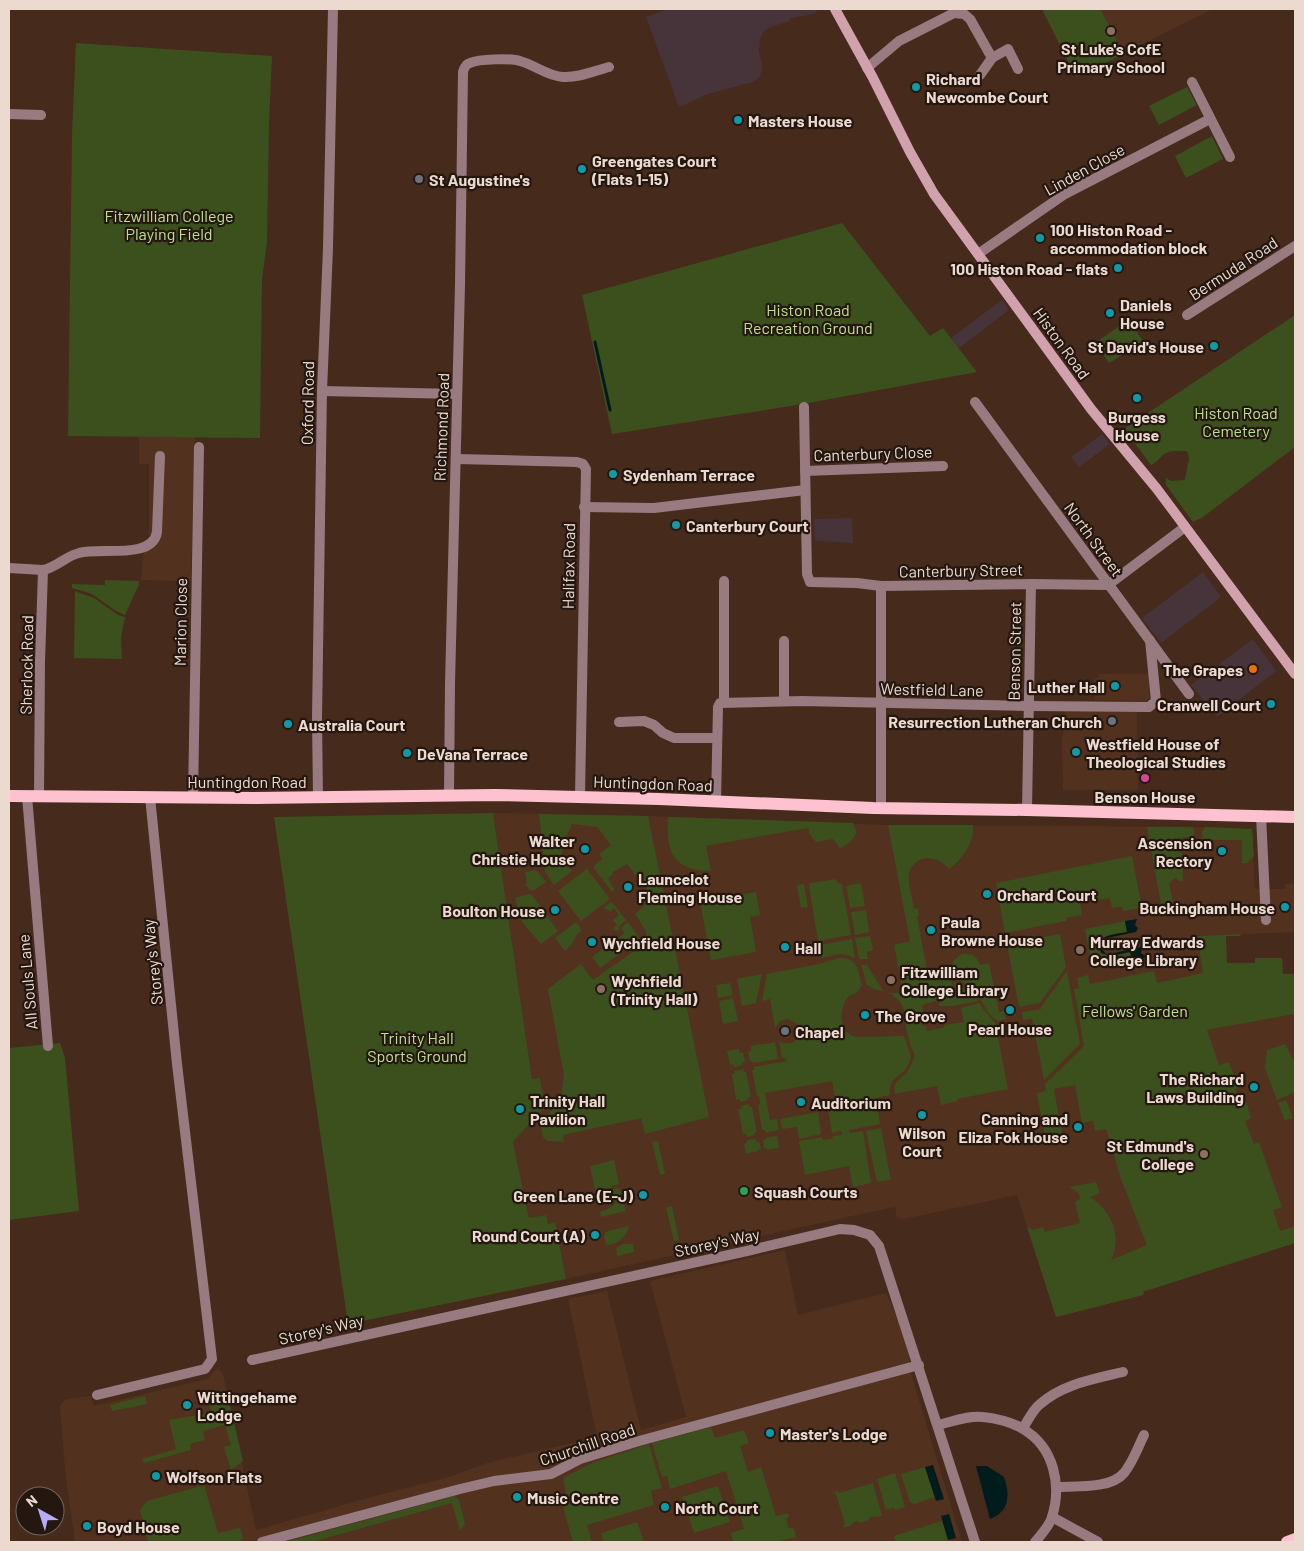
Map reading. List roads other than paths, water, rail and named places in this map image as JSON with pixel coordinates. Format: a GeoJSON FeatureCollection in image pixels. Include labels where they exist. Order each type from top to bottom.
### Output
{"type":"FeatureCollection","features":[{"type":"Feature","properties":{"kind":"main road","name":"Histon Road"},"geometry":{"type":"LineString","coordinates":[[836,9],[910,152],[934,194],[1091,408],[1143,471],[1295,674]]}},
{"type":"Feature","properties":{"kind":"main road","name":"Huntingdon Road"},"geometry":{"type":"LineString","coordinates":[[9,796],[150,798],[318,798],[449,795],[580,796],[881,808],[1295,817]]}},
{"type":"Feature","properties":{"kind":"main road"},"geometry":{"type":"LineString","coordinates":[[1288,1542],[1295,1539]]}},
{"type":"Feature","properties":{"kind":"street","name":"Oxford Road"},"geometry":{"type":"LineString","coordinates":[[318,798],[317,718],[322,392],[328,248],[333,9]]}},
{"type":"Feature","properties":{"kind":"street"},"geometry":{"type":"LineString","coordinates":[[867,68],[899,41],[954,13],[964,14],[970,19],[992,58]]}},
{"type":"Feature","properties":{"kind":"street"},"geometry":{"type":"LineString","coordinates":[[980,75],[992,58],[1008,49],[1018,69]]}},
{"type":"Feature","properties":{"kind":"street","name":"Richmond Road"},"geometry":{"type":"LineString","coordinates":[[449,795],[463,72],[471,62],[494,60],[518,60],[546,73],[565,77],[609,67]]}},
{"type":"Feature","properties":{"kind":"street"},"geometry":{"type":"LineString","coordinates":[[1192,82],[1230,157]]}},
{"type":"Feature","properties":{"kind":"street"},"geometry":{"type":"LineString","coordinates":[[9,114],[41,115]]}},
{"type":"Feature","properties":{"kind":"street","name":"Linden Close"},"geometry":{"type":"LineString","coordinates":[[978,254],[1065,194],[1210,119]]}},
{"type":"Feature","properties":{"kind":"street","name":"Bermuda Road"},"geometry":{"type":"LineString","coordinates":[[1187,315],[1295,246]]}},
{"type":"Feature","properties":{"kind":"street"},"geometry":{"type":"LineString","coordinates":[[322,392],[457,394]]}},
{"type":"Feature","properties":{"kind":"street","name":"North Street"},"geometry":{"type":"LineString","coordinates":[[975,402],[1189,694]]}},
{"type":"Feature","properties":{"kind":"street","name":"Canterbury Street"},"geometry":{"type":"LineString","coordinates":[[804,408],[808,581],[881,586],[1108,585]]}},
{"type":"Feature","properties":{"kind":"street","name":"Marion Close"},"geometry":{"type":"LineString","coordinates":[[193,798],[199,447]]}},
{"type":"Feature","properties":{"kind":"street"},"geometry":{"type":"LineString","coordinates":[[9,568],[43,570],[80,552],[141,549],[151,543],[157,536],[160,456]]}},
{"type":"Feature","properties":{"kind":"street","name":"Halifax Road"},"geometry":{"type":"LineString","coordinates":[[456,459],[577,462],[583,464],[586,469],[580,796]]}},
{"type":"Feature","properties":{"kind":"street","name":"Canterbury Close"},"geometry":{"type":"LineString","coordinates":[[805,471],[943,466]]}},
{"type":"Feature","properties":{"kind":"street"},"geometry":{"type":"LineString","coordinates":[[584,507],[654,508],[805,490]]}},
{"type":"Feature","properties":{"kind":"street"},"geometry":{"type":"LineString","coordinates":[[1108,585],[1185,527]]}},
{"type":"Feature","properties":{"kind":"street","name":"Sherlock Road"},"geometry":{"type":"LineString","coordinates":[[33,796],[43,570]]}},
{"type":"Feature","properties":{"kind":"street"},"geometry":{"type":"LineString","coordinates":[[716,802],[724,582]]}},
{"type":"Feature","properties":{"kind":"street","name":"Benson Street"},"geometry":{"type":"LineString","coordinates":[[1027,810],[1030,584]]}},
{"type":"Feature","properties":{"kind":"street"},"geometry":{"type":"LineString","coordinates":[[881,586],[881,808]]}},
{"type":"Feature","properties":{"kind":"street","name":"Westfield Lane"},"geometry":{"type":"LineString","coordinates":[[721,704],[784,702],[1149,707],[1156,701],[1150,640]]}},
{"type":"Feature","properties":{"kind":"street"},"geometry":{"type":"LineString","coordinates":[[784,641],[784,702]]}},
{"type":"Feature","properties":{"kind":"street"},"geometry":{"type":"LineString","coordinates":[[620,722],[644,721],[674,738],[717,738]]}},
{"type":"Feature","properties":{"kind":"street","name":"All Souls Lane"},"geometry":{"type":"LineString","coordinates":[[33,796],[48,1046]]}},
{"type":"Feature","properties":{"kind":"street","name":"Storey's Way"},"geometry":{"type":"LineString","coordinates":[[97,1395],[205,1369],[212,1359],[176,1064],[150,798]]}},
{"type":"Feature","properties":{"kind":"street"},"geometry":{"type":"LineString","coordinates":[[1261,815],[1266,920]]}},
{"type":"Feature","properties":{"kind":"street","name":"Storey's Way"},"geometry":{"type":"LineString","coordinates":[[252,1360],[840,1229],[854,1230],[870,1235],[879,1246],[919,1364],[975,1542]]}},
{"type":"Feature","properties":{"kind":"street","name":"Churchill Road"},"geometry":{"type":"LineString","coordinates":[[262,1542],[494,1481],[551,1474],[580,1459],[639,1441],[919,1364]]}},
{"type":"Feature","properties":{"kind":"street"},"geometry":{"type":"LineString","coordinates":[[1023,1428],[1038,1406],[1057,1392],[1076,1384],[1123,1372]]}},
{"type":"Feature","properties":{"kind":"street"},"geometry":{"type":"LineString","coordinates":[[938,1425],[981,1417],[999,1420],[1023,1428],[1037,1440],[1048,1455],[1053,1467],[1057,1487],[1057,1500],[1052,1518],[1035,1542]]}},
{"type":"Feature","properties":{"kind":"street"},"geometry":{"type":"LineString","coordinates":[[1057,1487],[1105,1484],[1115,1480],[1123,1475],[1144,1435]]}},
{"type":"Feature","properties":{"kind":"street"},"geometry":{"type":"LineString","coordinates":[[1052,1518],[1098,1542]]}},
{"type":"Feature","properties":{"kind":"water"},"geometry":{"type":"Polygon","coordinates":[[[1137,919],[1135,925],[1138,928],[1136,932],[1107,938],[1100,944],[1106,954],[1140,947],[1142,948],[1141,953],[1146,958],[1132,961],[1130,952],[1111,956],[1101,953],[1098,944],[1104,938],[1127,932],[1125,921],[1137,919]]]}},
{"type":"Feature","properties":{"kind":"water"},"geometry":{"type":"Polygon","coordinates":[[[933,1465],[944,1499],[936,1501],[925,1467],[933,1465]]]}},
{"type":"Feature","properties":{"kind":"water"},"geometry":{"type":"Polygon","coordinates":[[[976,1466],[987,1466],[1004,1477],[1006,1484],[1007,1502],[1005,1507],[997,1516],[990,1519],[976,1466]]]}},
{"type":"Feature","properties":{"kind":"water"},"geometry":{"type":"Polygon","coordinates":[[[949,1514],[956,1538],[948,1540],[941,1516],[949,1514]]]}},
{"type":"Feature","properties":{"kind":"waterway"},"geometry":{"type":"LineString","coordinates":[[595,342],[610,410]]}},
{"type":"Feature","properties":{"kind":"place","name":"St Luke's CofE Primary School"},"geometry":{"type":"Point","coordinates":[1111,31]}},
{"type":"Feature","properties":{"kind":"place","name":"Richard Newcombe Court"},"geometry":{"type":"Point","coordinates":[916,87]}},
{"type":"Feature","properties":{"kind":"place","name":"Masters House"},"geometry":{"type":"Point","coordinates":[738,120]}},
{"type":"Feature","properties":{"kind":"place","name":"Greengates Court (Flats 1-15)"},"geometry":{"type":"Point","coordinates":[582,169]}},
{"type":"Feature","properties":{"kind":"place","name":"St Augustine's"},"geometry":{"type":"Point","coordinates":[419,179]}},
{"type":"Feature","properties":{"kind":"place","name":"100 Histon Road - accommodation block"},"geometry":{"type":"Point","coordinates":[1040,238]}},
{"type":"Feature","properties":{"kind":"place","name":"100 Histon Road - flats"},"geometry":{"type":"Point","coordinates":[1118,268]}},
{"type":"Feature","properties":{"kind":"place","name":"Daniels House"},"geometry":{"type":"Point","coordinates":[1110,313]}},
{"type":"Feature","properties":{"kind":"place","name":"St David's House"},"geometry":{"type":"Point","coordinates":[1214,346]}},
{"type":"Feature","properties":{"kind":"place","name":"Burgess House"},"geometry":{"type":"Point","coordinates":[1137,398]}},
{"type":"Feature","properties":{"kind":"place","name":"Sydenham Terrace"},"geometry":{"type":"Point","coordinates":[613,474]}},
{"type":"Feature","properties":{"kind":"place","name":"Canterbury Court"},"geometry":{"type":"Point","coordinates":[676,525]}},
{"type":"Feature","properties":{"kind":"place","name":"The Grapes"},"geometry":{"type":"Point","coordinates":[1253,669]}},
{"type":"Feature","properties":{"kind":"place","name":"Luther Hall"},"geometry":{"type":"Point","coordinates":[1115,686]}},
{"type":"Feature","properties":{"kind":"place","name":"Cranwell Court"},"geometry":{"type":"Point","coordinates":[1271,704]}},
{"type":"Feature","properties":{"kind":"place","name":"Resurrection Lutheran Church"},"geometry":{"type":"Point","coordinates":[1112,721]}},
{"type":"Feature","properties":{"kind":"place","name":"Australia Court"},"geometry":{"type":"Point","coordinates":[288,724]}},
{"type":"Feature","properties":{"kind":"place","name":"Westfield House of Theological Studies"},"geometry":{"type":"Point","coordinates":[1076,752]}},
{"type":"Feature","properties":{"kind":"place","name":"DeVana Terrace"},"geometry":{"type":"Point","coordinates":[407,753]}},
{"type":"Feature","properties":{"kind":"place","name":"Benson House"},"geometry":{"type":"Point","coordinates":[1145,778]}},
{"type":"Feature","properties":{"kind":"place","name":"Walter Christie House"},"geometry":{"type":"Point","coordinates":[585,849]}},
{"type":"Feature","properties":{"kind":"place","name":"Ascension Rectory"},"geometry":{"type":"Point","coordinates":[1222,851]}},
{"type":"Feature","properties":{"kind":"place","name":"Launcelot Fleming House"},"geometry":{"type":"Point","coordinates":[628,887]}},
{"type":"Feature","properties":{"kind":"place","name":"Orchard Court"},"geometry":{"type":"Point","coordinates":[987,894]}},
{"type":"Feature","properties":{"kind":"place","name":"Buckingham House"},"geometry":{"type":"Point","coordinates":[1285,907]}},
{"type":"Feature","properties":{"kind":"place","name":"Boulton House"},"geometry":{"type":"Point","coordinates":[555,910]}},
{"type":"Feature","properties":{"kind":"place","name":"Paula Browne House"},"geometry":{"type":"Point","coordinates":[931,930]}},
{"type":"Feature","properties":{"kind":"place","name":"Wychfield House"},"geometry":{"type":"Point","coordinates":[592,942]}},
{"type":"Feature","properties":{"kind":"place","name":"Hall"},"geometry":{"type":"Point","coordinates":[785,947]}},
{"type":"Feature","properties":{"kind":"place","name":"Murray Edwards College Library"},"geometry":{"type":"Point","coordinates":[1080,950]}},
{"type":"Feature","properties":{"kind":"place","name":"Fitzwilliam College Library"},"geometry":{"type":"Point","coordinates":[891,980]}},
{"type":"Feature","properties":{"kind":"place","name":"Wychfield (Trinity Hall)"},"geometry":{"type":"Point","coordinates":[601,989]}},
{"type":"Feature","properties":{"kind":"place","name":"Pearl House"},"geometry":{"type":"Point","coordinates":[1010,1010]}},
{"type":"Feature","properties":{"kind":"place","name":"The Grove"},"geometry":{"type":"Point","coordinates":[865,1015]}},
{"type":"Feature","properties":{"kind":"place","name":"Chapel"},"geometry":{"type":"Point","coordinates":[785,1031]}},
{"type":"Feature","properties":{"kind":"place","name":"The Richard Laws Building"},"geometry":{"type":"Point","coordinates":[1254,1087]}},
{"type":"Feature","properties":{"kind":"place","name":"Auditorium"},"geometry":{"type":"Point","coordinates":[801,1102]}},
{"type":"Feature","properties":{"kind":"place","name":"Trinity Hall Pavilion"},"geometry":{"type":"Point","coordinates":[520,1109]}},
{"type":"Feature","properties":{"kind":"place","name":"Wilson Court"},"geometry":{"type":"Point","coordinates":[922,1115]}},
{"type":"Feature","properties":{"kind":"place","name":"Canning and Eliza Fok House"},"geometry":{"type":"Point","coordinates":[1078,1127]}},
{"type":"Feature","properties":{"kind":"place","name":"St Edmund's College"},"geometry":{"type":"Point","coordinates":[1204,1154]}},
{"type":"Feature","properties":{"kind":"place","name":"Squash Courts"},"geometry":{"type":"Point","coordinates":[744,1191]}},
{"type":"Feature","properties":{"kind":"place","name":"Green Lane (E-J)"},"geometry":{"type":"Point","coordinates":[643,1195]}},
{"type":"Feature","properties":{"kind":"place","name":"Round Court (A)"},"geometry":{"type":"Point","coordinates":[595,1235]}},
{"type":"Feature","properties":{"kind":"place","name":"Wittingehame Lodge"},"geometry":{"type":"Point","coordinates":[187,1405]}},
{"type":"Feature","properties":{"kind":"place","name":"Master's Lodge"},"geometry":{"type":"Point","coordinates":[770,1433]}},
{"type":"Feature","properties":{"kind":"place","name":"Wolfson Flats"},"geometry":{"type":"Point","coordinates":[156,1476]}},
{"type":"Feature","properties":{"kind":"place","name":"Music Centre"},"geometry":{"type":"Point","coordinates":[517,1497]}},
{"type":"Feature","properties":{"kind":"place","name":"North Court"},"geometry":{"type":"Point","coordinates":[665,1507]}},
{"type":"Feature","properties":{"kind":"place","name":"Boyd House"},"geometry":{"type":"Point","coordinates":[87,1526]}},
{"type":"Feature","properties":{"kind":"park label","name":"Fitzwilliam College Playing Field"},"geometry":{"type":"Point","coordinates":[169,224]}},
{"type":"Feature","properties":{"kind":"park label","name":"Histon Road Recreation Ground"},"geometry":{"type":"Point","coordinates":[808,318]}},
{"type":"Feature","properties":{"kind":"park label","name":"Histon Road Cemetery"},"geometry":{"type":"Point","coordinates":[1236,421]}},
{"type":"Feature","properties":{"kind":"park label","name":"Fellows' Garden"},"geometry":{"type":"Point","coordinates":[1135,1010]}},
{"type":"Feature","properties":{"kind":"park label","name":"Trinity Hall Sports Ground"},"geometry":{"type":"Point","coordinates":[417,1046]}}]}
